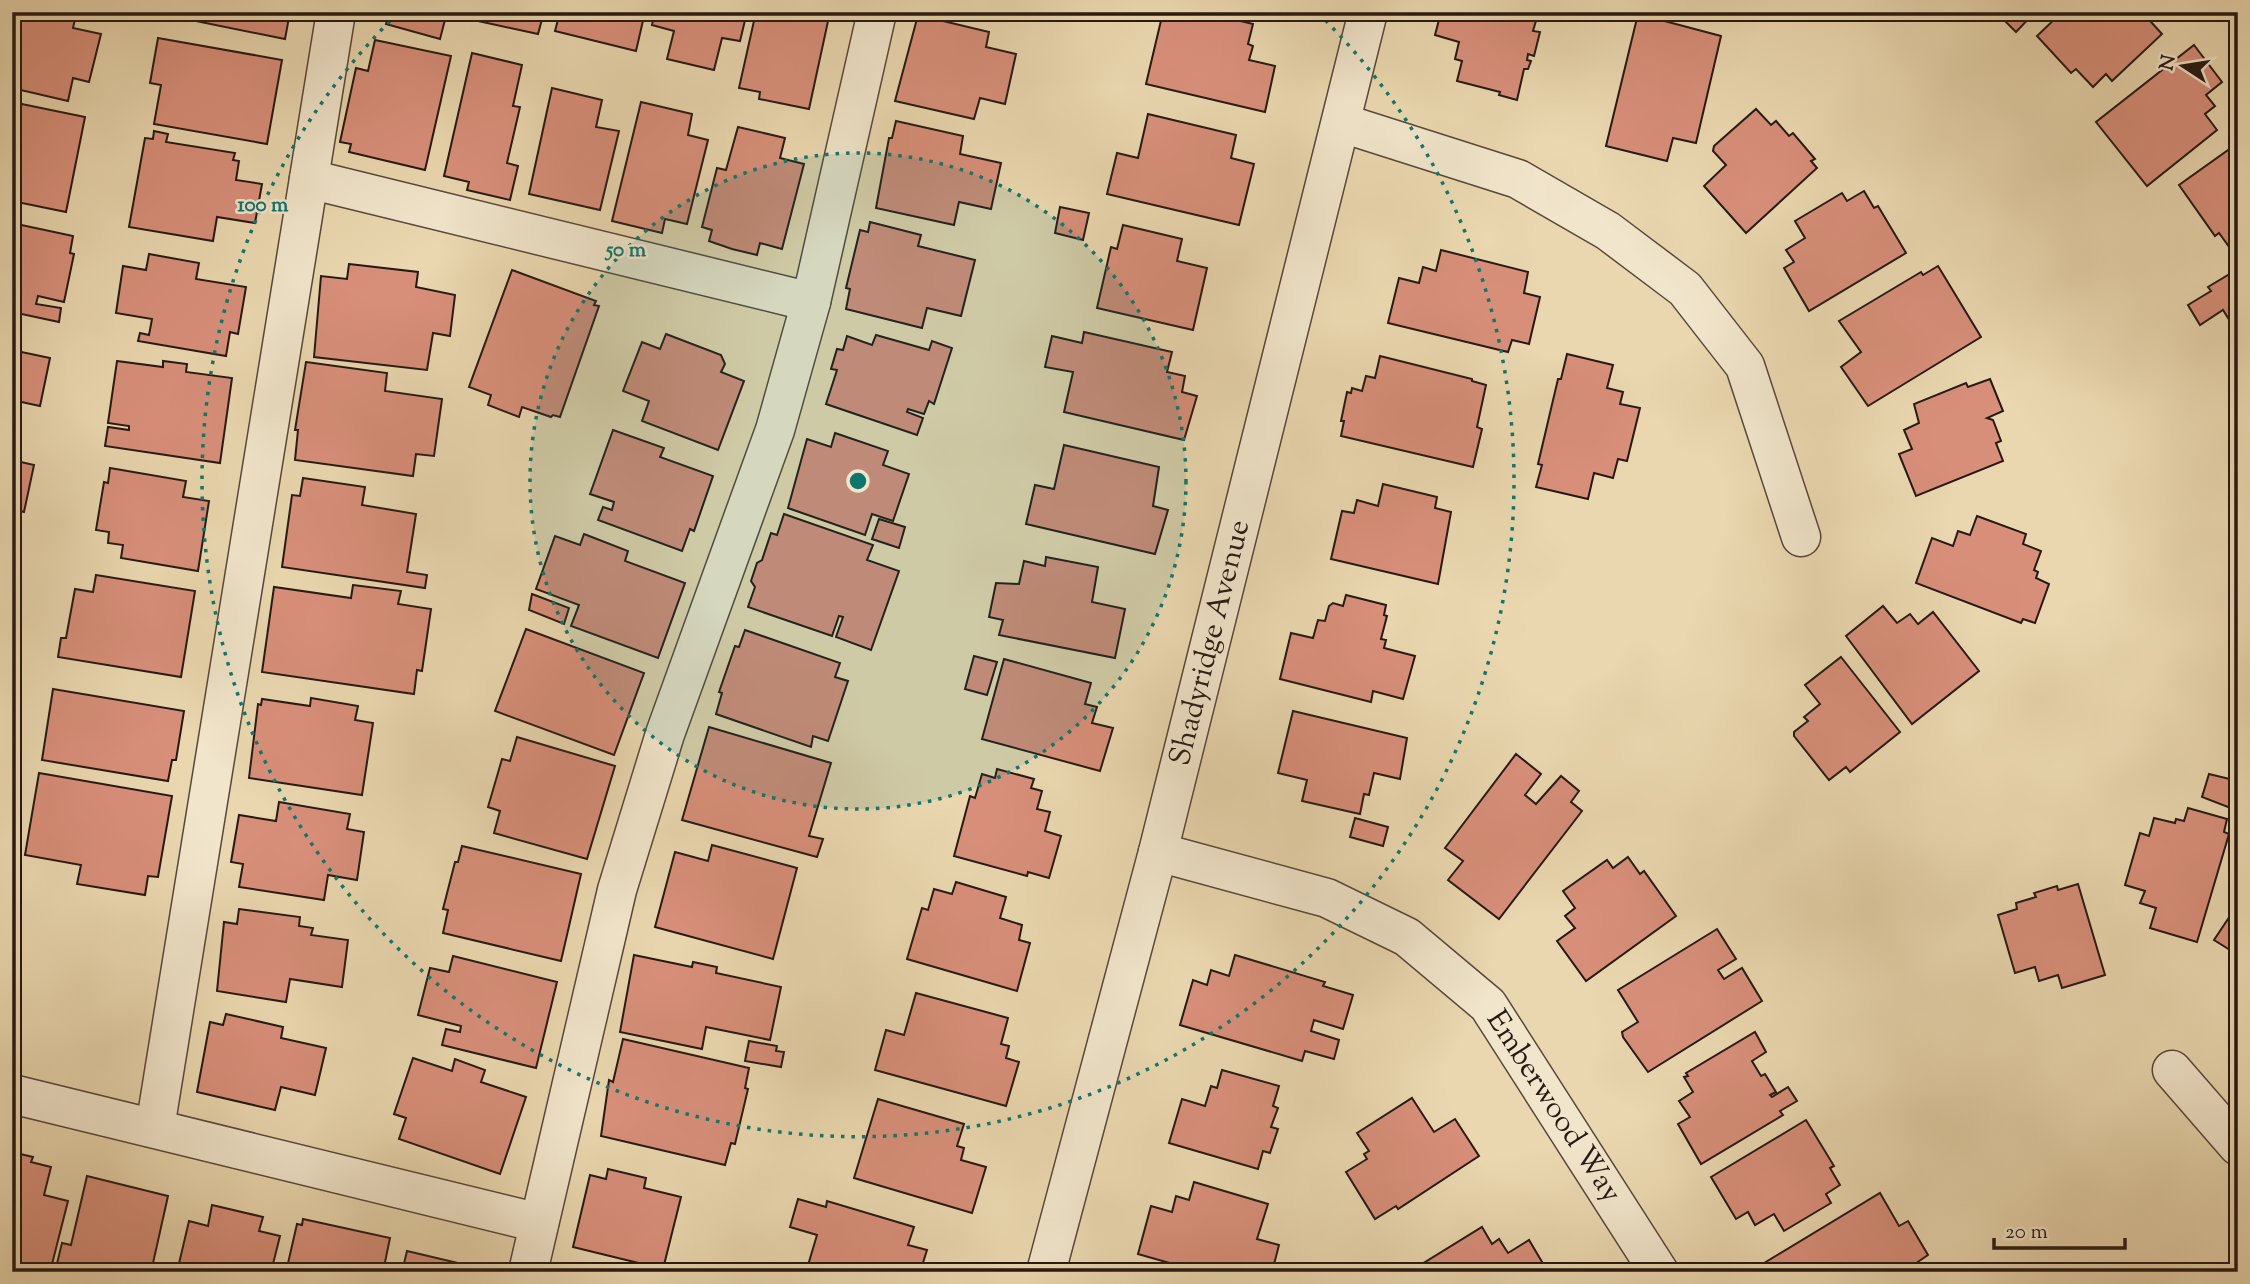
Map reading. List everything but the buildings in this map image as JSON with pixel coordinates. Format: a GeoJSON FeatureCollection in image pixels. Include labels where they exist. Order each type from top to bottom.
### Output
{"type":"FeatureCollection","features":[{"type":"Feature","properties":{"kind":"street"},"geometry":{"type":"LineString","coordinates":[[155,1128],[336,12]]}},
{"type":"Feature","properties":{"kind":"street"},"geometry":{"type":"LineString","coordinates":[[528,1272],[617,890],[665,734],[775,430],[811,302],[877,12]]}},
{"type":"Feature","properties":{"kind":"street","name":"Shadyridge Avenue"},"geometry":{"type":"LineString","coordinates":[[1046,1272],[1158,852],[1368,12]]}},
{"type":"Feature","properties":{"kind":"street"},"geometry":{"type":"LineString","coordinates":[[1342,122],[1518,179],[1608,232],[1685,289],[1745,366],[1801,537]]}},
{"type":"Feature","properties":{"kind":"street"},"geometry":{"type":"LineString","coordinates":[[309,179],[811,302]]}},
{"type":"Feature","properties":{"kind":"street","name":"Emberwood Way"},"geometry":{"type":"LineString","coordinates":[[1158,852],[1327,898],[1407,937],[1489,1005],[1660,1272]]}},
{"type":"Feature","properties":{"kind":"street"},"geometry":{"type":"LineString","coordinates":[[2172,1070],[2238,1146]]}},
{"type":"Feature","properties":{"kind":"street"},"geometry":{"type":"LineString","coordinates":[[12,1094],[539,1223]]}}]}
